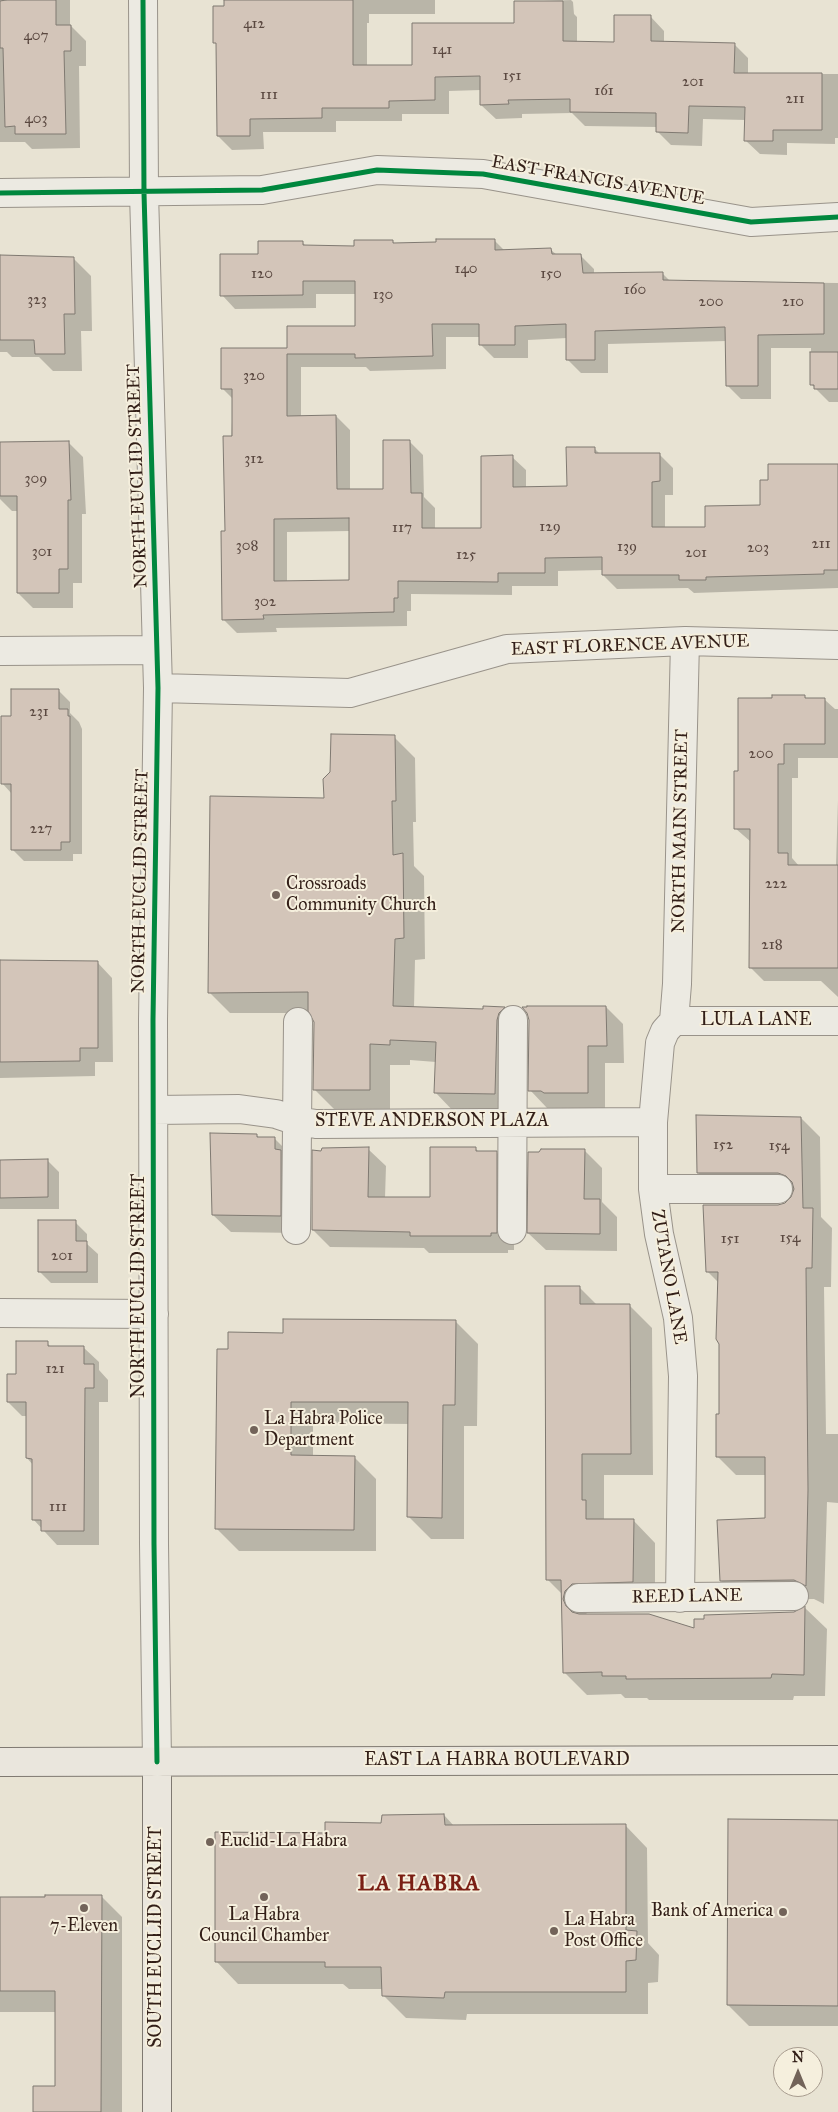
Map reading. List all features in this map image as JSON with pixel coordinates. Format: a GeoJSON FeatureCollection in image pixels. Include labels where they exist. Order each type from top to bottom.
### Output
{"type":"FeatureCollection","features":[{"type":"Feature","properties":{"kind":"main road","name":"EAST LA HABRA BOULEVARD"},"geometry":{"type":"LineString","coordinates":[[0,1762],[838,1760]]}},
{"type":"Feature","properties":{"kind":"main road","name":"SOUTH EUCLID STREET"},"geometry":{"type":"LineString","coordinates":[[157,1762],[157,2112]]}},
{"type":"Feature","properties":{"kind":"street","name":"NORTH EUCLID STREET"},"geometry":{"type":"LineString","coordinates":[[143,0],[144,193],[158,688],[154,1110],[154,1544],[157,1762]]}},
{"type":"Feature","properties":{"kind":"street","name":"EAST FRANCIS AVENUE"},"geometry":{"type":"LineString","coordinates":[[0,193],[144,193],[262,190],[377,170],[483,174],[751,222],[838,217]]}},
{"type":"Feature","properties":{"kind":"street","name":"EAST FLORENCE AVENUE"},"geometry":{"type":"LineString","coordinates":[[158,688],[350,693],[506,649],[685,641],[838,645]]}},
{"type":"Feature","properties":{"kind":"street","name":"NORTH MAIN STREET"},"geometry":{"type":"LineString","coordinates":[[674,1021],[677,984],[685,641]]}},
{"type":"Feature","properties":{"kind":"street"},"geometry":{"type":"LineString","coordinates":[[0,651],[157,650]]}},
{"type":"Feature","properties":{"kind":"street"},"geometry":{"type":"LineString","coordinates":[[512,1230],[513,1020]]}},
{"type":"Feature","properties":{"kind":"street","name":"LULA LANE"},"geometry":{"type":"LineString","coordinates":[[674,1021],[838,1020]]}},
{"type":"Feature","properties":{"kind":"street","name":"ZUTANO LANE"},"geometry":{"type":"LineString","coordinates":[[674,1021],[665,1031],[660,1043],[653,1122],[653,1189],[659,1234],[678,1318],[683,1376],[680,1598]]}},
{"type":"Feature","properties":{"kind":"street"},"geometry":{"type":"LineString","coordinates":[[296,1230],[298,1022]]}},
{"type":"Feature","properties":{"kind":"street","name":"STEVE ANDERSON PLAZA"},"geometry":{"type":"LineString","coordinates":[[154,1110],[239,1109],[276,1114],[297,1121],[316,1124],[653,1122]]}},
{"type":"Feature","properties":{"kind":"street"},"geometry":{"type":"LineString","coordinates":[[653,1189],[778,1189]]}},
{"type":"Feature","properties":{"kind":"street"},"geometry":{"type":"LineString","coordinates":[[0,1314],[154,1314]]}},
{"type":"Feature","properties":{"kind":"street","name":"REED LANE"},"geometry":{"type":"LineString","coordinates":[[579,1598],[794,1596]]}},
{"type":"Feature","properties":{"kind":"building"},"geometry":{"type":"Polygon","coordinates":[[[56,0],[56,25],[71,25],[71,51],[64,51],[66,134],[15,134],[15,126],[5,127],[3,48],[0,48],[0,1],[56,0]]]}},
{"type":"Feature","properties":{"kind":"building"},"geometry":{"type":"Polygon","coordinates":[[[224,0],[353,0],[353,65],[412,65],[412,23],[514,23],[514,1],[563,1],[563,41],[614,42],[614,15],[651,15],[651,41],[735,43],[734,73],[822,73],[822,130],[773,130],[773,141],[744,141],[745,107],[689,106],[688,133],[656,132],[656,113],[570,112],[570,99],[508,100],[509,104],[480,105],[480,76],[435,77],[435,100],[389,101],[389,108],[322,108],[322,118],[250,119],[250,136],[217,136],[216,43],[213,43],[213,6],[224,6],[224,0]]]}},
{"type":"Feature","properties":{"kind":"building"},"geometry":{"type":"Polygon","coordinates":[[[436,239],[495,239],[495,250],[551,248],[552,254],[581,254],[583,273],[663,272],[663,280],[824,283],[824,334],[758,335],[758,386],[726,386],[725,327],[595,331],[595,360],[566,360],[566,324],[515,326],[515,345],[479,345],[479,324],[432,324],[433,356],[355,358],[355,354],[287,354],[287,416],[336,415],[337,489],[383,489],[383,440],[410,440],[411,493],[422,493],[422,528],[481,528],[481,456],[513,455],[513,487],[567,486],[566,447],[595,447],[595,453],[660,453],[660,481],[652,482],[652,527],[705,527],[705,506],[760,505],[760,480],[768,480],[768,464],[838,464],[838,570],[824,570],[824,574],[706,577],[706,580],[679,580],[679,575],[602,575],[602,557],[545,558],[545,573],[498,573],[498,582],[398,581],[398,598],[394,598],[394,612],[263,615],[264,619],[222,620],[221,531],[225,531],[223,436],[232,436],[232,389],[221,389],[221,348],[287,348],[287,326],[355,326],[355,281],[303,281],[303,295],[220,296],[220,254],[258,254],[258,241],[303,241],[303,245],[354,246],[354,240],[393,240],[393,243],[436,242],[436,239]],[[349,518],[274,519],[274,581],[349,580],[349,518]]]}},
{"type":"Feature","properties":{"kind":"building"},"geometry":{"type":"Polygon","coordinates":[[[0,255],[74,257],[75,314],[64,314],[65,354],[35,354],[34,340],[0,340],[0,255]]]}},
{"type":"Feature","properties":{"kind":"building"},"geometry":{"type":"Polygon","coordinates":[[[810,352],[838,352],[838,389],[814,389],[814,385],[810,385],[810,352]]]}},
{"type":"Feature","properties":{"kind":"building"},"geometry":{"type":"Polygon","coordinates":[[[69,441],[71,500],[68,500],[68,569],[59,569],[59,593],[17,593],[17,496],[0,496],[0,442],[69,441]]]}},
{"type":"Feature","properties":{"kind":"building"},"geometry":{"type":"Polygon","coordinates":[[[11,689],[59,689],[59,709],[68,709],[68,716],[70,716],[70,842],[61,842],[61,850],[11,850],[11,784],[1,784],[1,716],[11,716],[11,689]]]}},
{"type":"Feature","properties":{"kind":"building"},"geometry":{"type":"Polygon","coordinates":[[[772,695],[805,695],[805,698],[825,698],[825,744],[784,744],[784,764],[778,764],[778,853],[788,853],[788,865],[838,865],[838,968],[749,968],[750,829],[734,829],[734,771],[738,771],[738,698],[772,698],[772,695]]]}},
{"type":"Feature","properties":{"kind":"building"},"geometry":{"type":"Polygon","coordinates":[[[331,734],[395,735],[396,801],[392,801],[393,855],[403,853],[404,938],[395,939],[393,1006],[483,1009],[483,1006],[505,1007],[499,1013],[497,1020],[495,1094],[434,1093],[436,1042],[390,1040],[390,1045],[370,1044],[370,1090],[313,1090],[314,1022],[308,1011],[308,992],[208,993],[210,796],[324,798],[323,779],[330,772],[331,734]]]}},
{"type":"Feature","properties":{"kind":"building"},"geometry":{"type":"Polygon","coordinates":[[[0,960],[98,961],[98,1048],[80,1048],[80,1061],[0,1062],[0,960]]]}},
{"type":"Feature","properties":{"kind":"building"},"geometry":{"type":"Polygon","coordinates":[[[606,1006],[607,1046],[588,1046],[588,1093],[528,1091],[529,1020],[527,1013],[522,1007],[606,1006]]]}},
{"type":"Feature","properties":{"kind":"building"},"geometry":{"type":"Polygon","coordinates":[[[696,1115],[801,1117],[803,1208],[813,1208],[812,1268],[806,1268],[808,1490],[806,1586],[794,1580],[720,1581],[717,1520],[765,1518],[765,1457],[716,1457],[716,1414],[719,1414],[719,1344],[716,1339],[718,1272],[706,1272],[703,1205],[778,1205],[785,1203],[791,1197],[794,1189],[792,1182],[786,1176],[778,1173],[697,1173],[696,1115]]]}},
{"type":"Feature","properties":{"kind":"building"},"geometry":{"type":"Polygon","coordinates":[[[210,1133],[257,1134],[257,1137],[275,1137],[275,1149],[281,1150],[281,1216],[212,1215],[210,1133]]]}},
{"type":"Feature","properties":{"kind":"building"},"geometry":{"type":"Polygon","coordinates":[[[369,1147],[368,1197],[430,1197],[430,1147],[476,1147],[476,1151],[497,1151],[497,1233],[491,1233],[491,1236],[410,1236],[410,1232],[312,1230],[312,1150],[369,1147]]]}},
{"type":"Feature","properties":{"kind":"building"},"geometry":{"type":"Polygon","coordinates":[[[541,1149],[585,1149],[584,1199],[600,1199],[600,1234],[527,1233],[528,1152],[539,1152],[541,1149]]]}},
{"type":"Feature","properties":{"kind":"building"},"geometry":{"type":"Polygon","coordinates":[[[48,1159],[48,1197],[0,1198],[0,1160],[48,1159]]]}},
{"type":"Feature","properties":{"kind":"building"},"geometry":{"type":"Polygon","coordinates":[[[38,1220],[76,1220],[76,1241],[87,1241],[87,1272],[38,1272],[38,1220]]]}},
{"type":"Feature","properties":{"kind":"building"},"geometry":{"type":"Polygon","coordinates":[[[545,1286],[580,1286],[580,1304],[630,1304],[631,1454],[582,1454],[582,1500],[586,1500],[586,1519],[634,1519],[633,1582],[572,1584],[565,1591],[563,1599],[566,1606],[572,1612],[579,1614],[649,1614],[694,1628],[694,1619],[704,1619],[704,1615],[794,1612],[805,1606],[804,1675],[772,1674],[771,1678],[626,1679],[626,1676],[602,1676],[602,1672],[563,1673],[561,1580],[546,1580],[545,1286]]]}},
{"type":"Feature","properties":{"kind":"building","name":"La Habra Police Department"},"geometry":{"type":"Polygon","coordinates":[[[283,1319],[456,1320],[455,1405],[443,1405],[442,1518],[407,1517],[408,1402],[291,1402],[291,1455],[355,1456],[354,1530],[215,1529],[217,1349],[228,1349],[228,1332],[283,1333],[283,1319]]]}},
{"type":"Feature","properties":{"kind":"building"},"geometry":{"type":"Polygon","coordinates":[[[16,1341],[48,1341],[48,1346],[84,1346],[84,1364],[94,1364],[94,1388],[85,1388],[84,1531],[41,1531],[41,1520],[32,1520],[32,1459],[26,1458],[26,1402],[7,1402],[7,1374],[16,1374],[16,1341]]]}},
{"type":"Feature","properties":{"kind":"building"},"geometry":{"type":"Polygon","coordinates":[[[444,1814],[445,1825],[626,1824],[626,1930],[637,1931],[636,1960],[626,1961],[626,1992],[445,1992],[444,1998],[382,1996],[381,1967],[325,1967],[325,1962],[215,1962],[215,1832],[325,1833],[325,1822],[381,1823],[382,1815],[444,1814]]]}},
{"type":"Feature","properties":{"kind":"building","name":"Bank of America"},"geometry":{"type":"Polygon","coordinates":[[[728,1819],[838,1820],[838,2006],[727,2005],[728,1819]]]}},
{"type":"Feature","properties":{"kind":"building"},"geometry":{"type":"Polygon","coordinates":[[[45,1895],[102,1895],[101,2112],[33,2112],[33,2086],[55,2086],[55,1991],[0,1991],[0,1897],[45,1897],[45,1895]]]}},
{"type":"Feature","properties":{"kind":"cycle path"},"geometry":{"type":"LineString","coordinates":[[143,0],[144,193],[158,688],[153,1019],[154,1544],[157,1762]]}},
{"type":"Feature","properties":{"kind":"cycle path"},"geometry":{"type":"LineString","coordinates":[[0,193],[262,190],[377,170],[483,174],[751,222],[838,217]]}},
{"type":"Feature","properties":{"kind":"place","name":"Crossroads Community Church"},"geometry":{"type":"Point","coordinates":[276,895]}},
{"type":"Feature","properties":{"kind":"place","name":"La Habra Police Department"},"geometry":{"type":"Point","coordinates":[254,1430]}},
{"type":"Feature","properties":{"kind":"place","name":"Euclid-La Habra"},"geometry":{"type":"Point","coordinates":[210,1842]}},
{"type":"Feature","properties":{"kind":"place","name":"La Habra Council Chamber"},"geometry":{"type":"Point","coordinates":[264,1897]}},
{"type":"Feature","properties":{"kind":"place","name":"7-Eleven"},"geometry":{"type":"Point","coordinates":[84,1908]}},
{"type":"Feature","properties":{"kind":"place","name":"Bank of America"},"geometry":{"type":"Point","coordinates":[783,1912]}},
{"type":"Feature","properties":{"kind":"place","name":"La Habra Post Office"},"geometry":{"type":"Point","coordinates":[554,1931]}},
{"type":"Feature","properties":{"kind":"district","name":"LA HABRA"},"geometry":{"type":"Point","coordinates":[419,1885]}}]}
